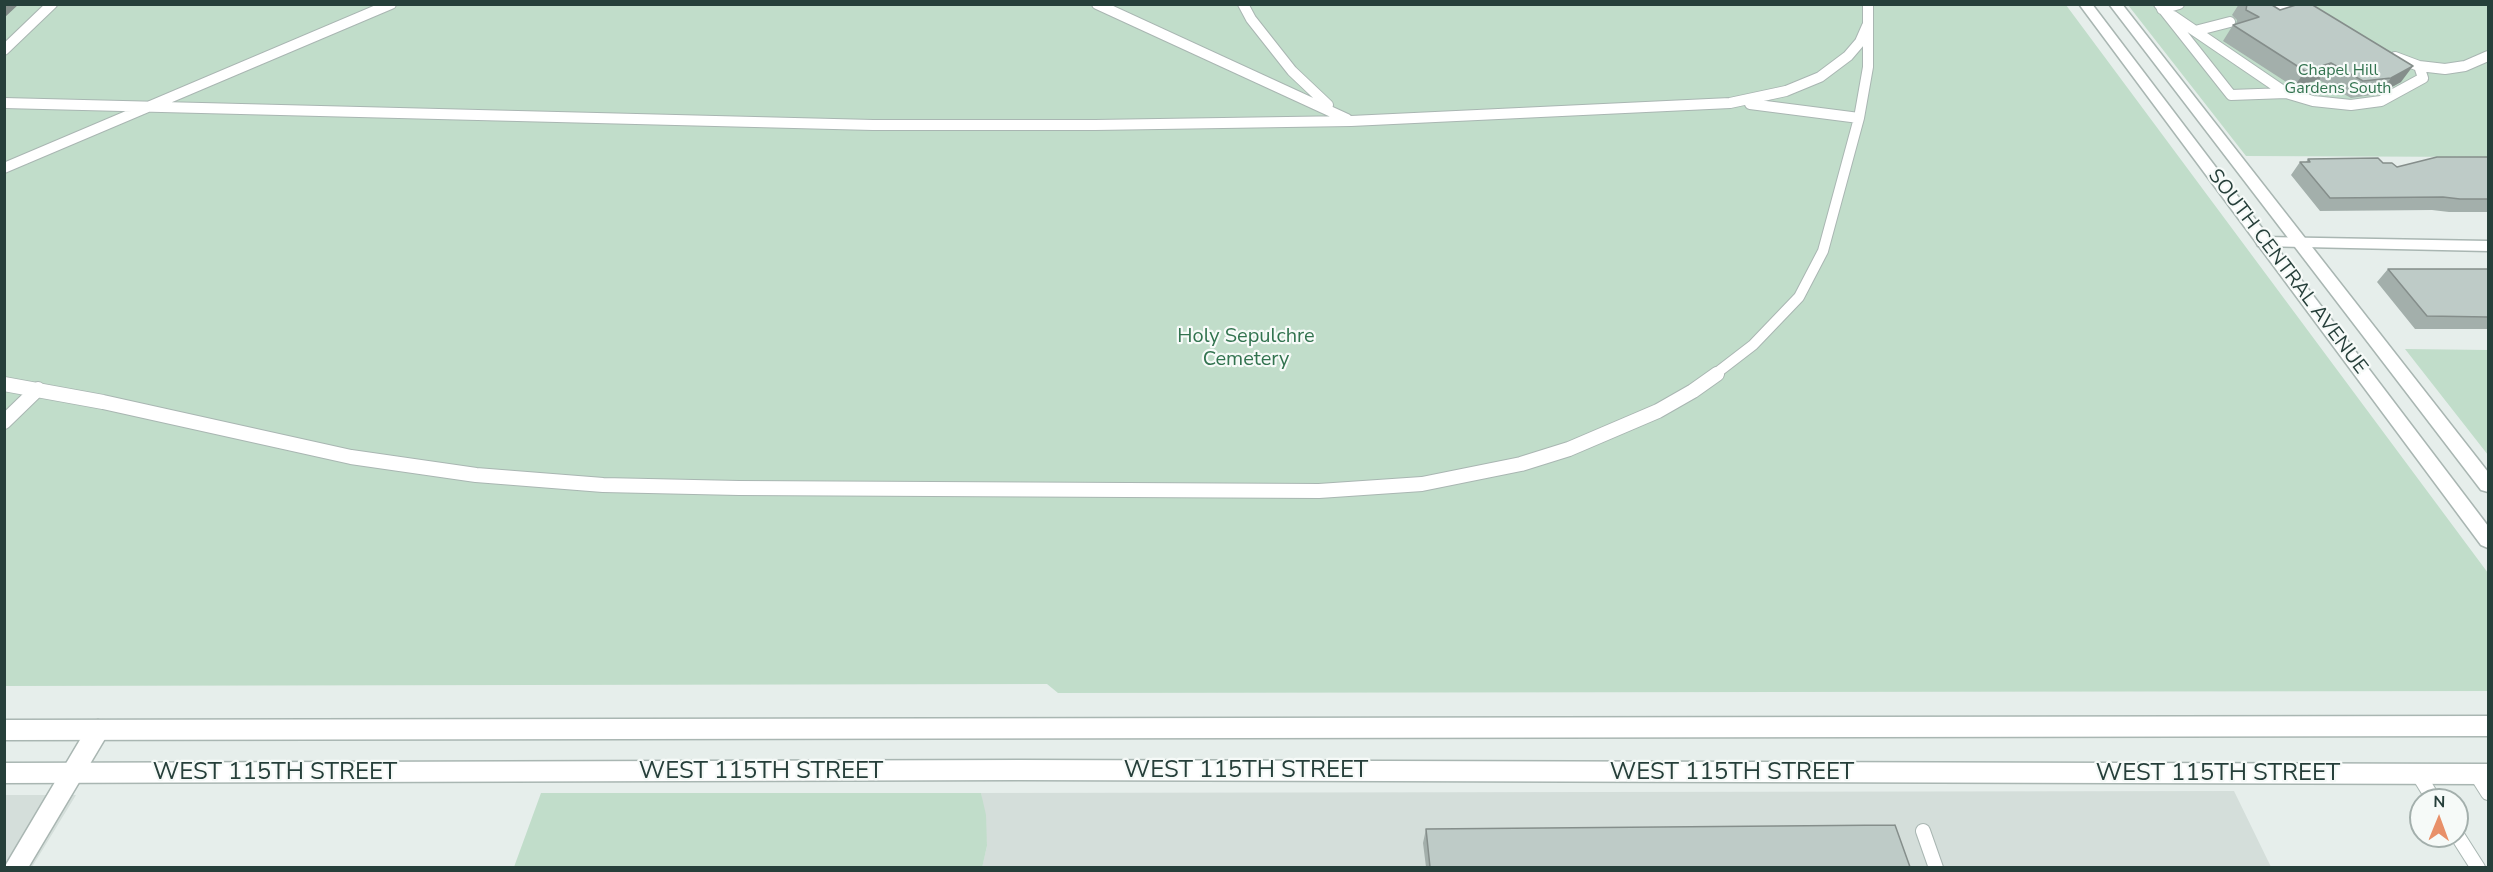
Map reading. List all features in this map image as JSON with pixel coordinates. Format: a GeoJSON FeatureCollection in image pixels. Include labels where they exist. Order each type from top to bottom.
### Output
{"type":"FeatureCollection","features":[{"type":"Feature","properties":{"kind":"street","name":"SOUTH CENTRAL AVENUE"},"geometry":{"type":"LineString","coordinates":[[2085,4],[2488,540]]}},
{"type":"Feature","properties":{"kind":"street","name":"SOUTH CENTRAL AVENUE"},"geometry":{"type":"LineString","coordinates":[[2115,4],[2488,485]]}},
{"type":"Feature","properties":{"kind":"street"},"geometry":{"type":"LineString","coordinates":[[2264,242],[2488,246]]}},
{"type":"Feature","properties":{"kind":"street","name":"WEST 115TH STREET"},"geometry":{"type":"LineString","coordinates":[[4,730],[2488,726]]}},
{"type":"Feature","properties":{"kind":"street"},"geometry":{"type":"LineString","coordinates":[[15,867],[98,730]]}},
{"type":"Feature","properties":{"kind":"street","name":"WEST 115TH STREET"},"geometry":{"type":"LineString","coordinates":[[4,773],[1019,770],[2482,774]]}},
{"type":"Feature","properties":{"kind":"lane"},"geometry":{"type":"LineString","coordinates":[[4,50],[52,4]]}},
{"type":"Feature","properties":{"kind":"lane"},"geometry":{"type":"LineString","coordinates":[[4,168],[391,4]]}},
{"type":"Feature","properties":{"kind":"lane"},"geometry":{"type":"LineString","coordinates":[[1097,4],[1351,121]]}},
{"type":"Feature","properties":{"kind":"lane"},"geometry":{"type":"LineString","coordinates":[[1243,4],[1251,19],[1292,71],[1318,98],[1351,121]]}},
{"type":"Feature","properties":{"kind":"lane"},"geometry":{"type":"LineString","coordinates":[[4,384],[104,402],[261,439],[351,457],[430,469],[551,481],[739,488],[1329,491],[1422,484],[1521,464],[1613,432],[1693,392],[1753,345],[1799,297],[1823,251],[1859,118],[1868,68],[1868,4]]}},
{"type":"Feature","properties":{"kind":"lane"},"geometry":{"type":"LineString","coordinates":[[2160,7],[2179,4]]}},
{"type":"Feature","properties":{"kind":"lane"},"geometry":{"type":"LineString","coordinates":[[2253,16],[2293,4]]}},
{"type":"Feature","properties":{"kind":"lane"},"geometry":{"type":"LineString","coordinates":[[2160,7],[2286,93],[2313,101],[2351,105],[2381,100],[2412,86],[2423,78],[2419,66]]}},
{"type":"Feature","properties":{"kind":"lane"},"geometry":{"type":"LineString","coordinates":[[2160,7],[2231,95],[2286,93]]}},
{"type":"Feature","properties":{"kind":"lane"},"geometry":{"type":"LineString","coordinates":[[1731,103],[1786,91],[1820,77],[1836,67],[1860,42],[1869,19]]}},
{"type":"Feature","properties":{"kind":"lane"},"geometry":{"type":"LineString","coordinates":[[2195,31],[2230,22]]}},
{"type":"Feature","properties":{"kind":"lane"},"geometry":{"type":"LineString","coordinates":[[2382,50],[2419,66],[2456,68],[2488,56]]}},
{"type":"Feature","properties":{"kind":"lane"},"geometry":{"type":"LineString","coordinates":[[4,103],[873,125],[1095,126],[1351,121],[1731,103],[1775,105],[1859,118]]}},
{"type":"Feature","properties":{"kind":"lane"},"geometry":{"type":"LineString","coordinates":[[4,422],[38,390]]}},
{"type":"Feature","properties":{"kind":"lane"},"geometry":{"type":"LineString","coordinates":[[2418,774],[2427,788]]}},
{"type":"Feature","properties":{"kind":"lane"},"geometry":{"type":"LineString","coordinates":[[2482,774],[2488,793]]}},
{"type":"Feature","properties":{"kind":"lane"},"geometry":{"type":"LineString","coordinates":[[1923,831],[1936,867]]}},
{"type":"Feature","properties":{"kind":"lane"},"geometry":{"type":"LineString","coordinates":[[2466,848],[2478,867]]}},
{"type":"Feature","properties":{"kind":"shaded area"},"geometry":{"type":"Polygon","coordinates":[[[2234,791],[2271,867],[982,867],[987,846],[981,793],[2234,791]]]}},
{"type":"Feature","properties":{"kind":"shaded area"},"geometry":{"type":"Polygon","coordinates":[[[4,795],[76,795],[32,867],[5,867],[4,795]]]}},
{"type":"Feature","properties":{"kind":"green space","name":"Holy Sepulchre Cemetery"},"geometry":{"type":"Polygon","coordinates":[[[4,5],[2066,5],[2488,573],[2488,691],[1058,693],[1047,684],[5,686],[4,5]]]}},
{"type":"Feature","properties":{"kind":"green space","name":"Chapel Hill Gardens South"},"geometry":{"type":"Polygon","coordinates":[[[2128,5],[2488,5],[2488,157],[2246,156],[2128,5]]]}},
{"type":"Feature","properties":{"kind":"green space"},"geometry":{"type":"Polygon","coordinates":[[[2405,349],[2488,350],[2488,455],[2405,349]]]}},
{"type":"Feature","properties":{"kind":"green space"},"geometry":{"type":"Polygon","coordinates":[[[541,793],[981,793],[986,815],[987,846],[982,868],[514,867],[541,793]]]}},
{"type":"Feature","properties":{"kind":"building"},"geometry":{"type":"Polygon","coordinates":[[[2247,4],[2272,5],[2280,10],[2299,4],[2311,4],[2413,66],[2391,78],[2363,81],[2331,63],[2305,71],[2233,25],[2259,17],[2246,10],[2247,4]]]}},
{"type":"Feature","properties":{"kind":"building"},"geometry":{"type":"Polygon","coordinates":[[[2437,157],[2488,157],[2488,199],[2330,198],[2300,162],[2310,162],[2308,159],[2378,158],[2383,163],[2392,163],[2397,167],[2437,157]]]}},
{"type":"Feature","properties":{"kind":"building"},"geometry":{"type":"Polygon","coordinates":[[[2388,269],[2488,269],[2488,317],[2427,316],[2388,269]]]}},
{"type":"Feature","properties":{"kind":"building"},"geometry":{"type":"Polygon","coordinates":[[[1895,825],[1910,867],[1430,867],[1426,829],[1895,825]]]}}]}
